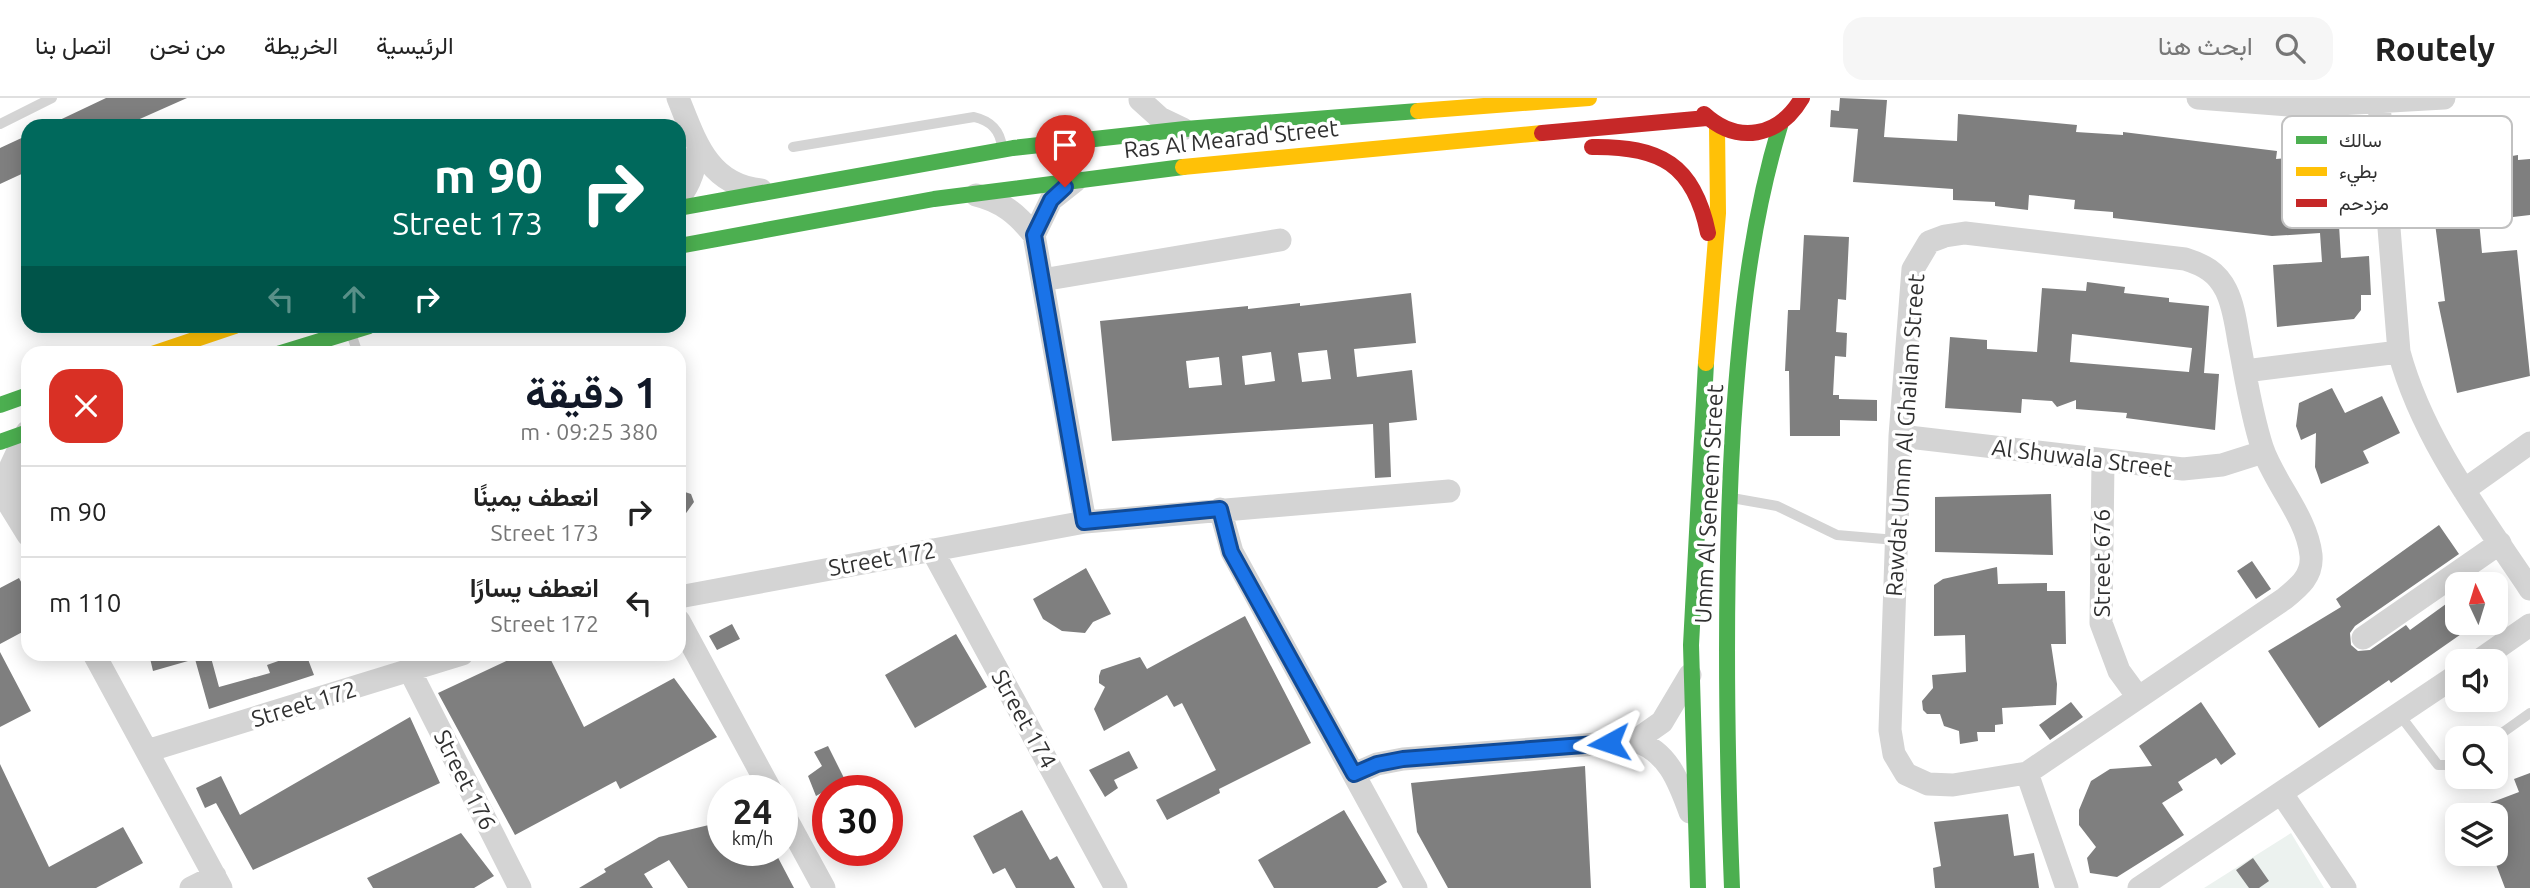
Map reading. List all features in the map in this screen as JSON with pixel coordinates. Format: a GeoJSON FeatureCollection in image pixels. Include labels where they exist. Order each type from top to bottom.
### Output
{"type":"FeatureCollection","features":[{"type":"Feature","properties":{"kind":"street"},"geometry":{"type":"LineString","coordinates":[[678,98],[698,148],[720,175],[751,189],[767,190]]}},
{"type":"Feature","properties":{"kind":"street","name":"Ras Al Mearad Street"},"geometry":{"type":"LineString","coordinates":[[686,207],[1002,150],[1368,108],[1589,98]]}},
{"type":"Feature","properties":{"kind":"street"},"geometry":{"type":"LineString","coordinates":[[1695,98],[1712,122]]}},
{"type":"Feature","properties":{"kind":"street","name":"Umm Al Seneem Street"},"geometry":{"type":"LineString","coordinates":[[1732,888],[1725,717],[1729,498],[1746,266],[1766,167],[1780,126],[1792,115],[1802,98]]}},
{"type":"Feature","properties":{"kind":"street"},"geometry":{"type":"LineString","coordinates":[[2198,98],[2303,106],[2379,104],[2444,98]]}},
{"type":"Feature","properties":{"kind":"street"},"geometry":{"type":"LineString","coordinates":[[1107,138],[1126,120],[1140,99],[1160,118],[1185,130]]}},
{"type":"Feature","properties":{"kind":"street"},"geometry":{"type":"LineString","coordinates":[[2379,104],[2380,116]]}},
{"type":"Feature","properties":{"kind":"street","name":"Ras Al Mearad Street"},"geometry":{"type":"LineString","coordinates":[[686,245],[841,214],[1082,177],[1360,150],[1712,122],[1748,135],[1780,126]]}},
{"type":"Feature","properties":{"kind":"street","name":"Umm Al Seneem Street"},"geometry":{"type":"LineString","coordinates":[[1698,888],[1690,675],[1703,405],[1719,181],[1712,122]]}},
{"type":"Feature","properties":{"kind":"street"},"geometry":{"type":"LineString","coordinates":[[1572,148],[1632,147],[1661,155],[1675,164],[1689,180],[1700,200],[1707,224],[1713,285]]}},
{"type":"Feature","properties":{"kind":"street"},"geometry":{"type":"LineString","coordinates":[[686,189],[694,170],[698,148]]}},
{"type":"Feature","properties":{"kind":"street"},"geometry":{"type":"LineString","coordinates":[[1360,150],[1444,159],[1478,156]]}},
{"type":"Feature","properties":{"kind":"street"},"geometry":{"type":"LineString","coordinates":[[1034,235],[1051,200],[1082,177]]}},
{"type":"Feature","properties":{"kind":"street"},"geometry":{"type":"LineString","coordinates":[[970,193],[1006,206],[1034,235],[1084,522]]}},
{"type":"Feature","properties":{"kind":"street"},"geometry":{"type":"LineString","coordinates":[[2389,228],[2399,352],[2418,408],[2464,490],[2530,589]]}},
{"type":"Feature","properties":{"kind":"street","name":"Rawdat Umm Al Ghailam Street"},"geometry":{"type":"LineString","coordinates":[[1979,234],[2185,259],[2203,265],[2216,274],[2227,291],[2253,421],[2263,452],[2306,536],[2311,555],[2310,569],[2303,584],[2027,773],[1953,785],[1928,784],[1906,774],[1894,754],[1889,730],[1900,436],[1913,269],[1929,243],[1945,236],[1979,234]]}},
{"type":"Feature","properties":{"kind":"street"},"geometry":{"type":"LineString","coordinates":[[1042,280],[1280,240]]}},
{"type":"Feature","properties":{"kind":"street"},"geometry":{"type":"LineString","coordinates":[[176,346],[214,333]]}},
{"type":"Feature","properties":{"kind":"street"},"geometry":{"type":"LineString","coordinates":[[303,346],[345,333]]}},
{"type":"Feature","properties":{"kind":"street"},"geometry":{"type":"LineString","coordinates":[[2245,371],[2399,352]]}},
{"type":"Feature","properties":{"kind":"street"},"geometry":{"type":"LineString","coordinates":[[0,405],[21,398]]}},
{"type":"Feature","properties":{"kind":"street"},"geometry":{"type":"LineString","coordinates":[[0,442],[21,434]]}},
{"type":"Feature","properties":{"kind":"street","name":"Al Shuwala Street"},"geometry":{"type":"LineString","coordinates":[[1900,436],[2103,461],[2202,468],[2263,452]]}},
{"type":"Feature","properties":{"kind":"street"},"geometry":{"type":"LineString","coordinates":[[2464,490],[2530,443]]}},
{"type":"Feature","properties":{"kind":"street"},"geometry":{"type":"LineString","coordinates":[[21,445],[11,466],[5,497],[21,523]]}},
{"type":"Feature","properties":{"kind":"street","name":"Street 676"},"geometry":{"type":"LineString","coordinates":[[2103,461],[2101,624],[2119,671],[2138,697]]}},
{"type":"Feature","properties":{"kind":"street","name":"Street 172"},"geometry":{"type":"LineString","coordinates":[[686,596],[1084,522],[1449,491]]}},
{"type":"Feature","properties":{"kind":"street"},"geometry":{"type":"LineString","coordinates":[[1220,509],[1231,552],[1416,888]]}},
{"type":"Feature","properties":{"kind":"street"},"geometry":{"type":"LineString","coordinates":[[2363,638],[2500,543]]}},
{"type":"Feature","properties":{"kind":"street","name":"Street 174"},"geometry":{"type":"LineString","coordinates":[[932,550],[1116,888]]}},
{"type":"Feature","properties":{"kind":"street"},"geometry":{"type":"LineString","coordinates":[[2496,649],[2530,625]]}},
{"type":"Feature","properties":{"kind":"street"},"geometry":{"type":"LineString","coordinates":[[686,634],[762,775]]}},
{"type":"Feature","properties":{"kind":"street"},"geometry":{"type":"LineString","coordinates":[[98,661],[218,882],[191,888]]}},
{"type":"Feature","properties":{"kind":"street","name":"Street 172"},"geometry":{"type":"LineString","coordinates":[[147,751],[441,661]]}},
{"type":"Feature","properties":{"kind":"street","name":"Street 176"},"geometry":{"type":"LineString","coordinates":[[410,671],[520,888]]}},
{"type":"Feature","properties":{"kind":"street"},"geometry":{"type":"LineString","coordinates":[[1635,741],[1662,722],[1690,675]]}},
{"type":"Feature","properties":{"kind":"street"},"geometry":{"type":"LineString","coordinates":[[2140,888],[2445,683]]}},
{"type":"Feature","properties":{"kind":"street"},"geometry":{"type":"LineString","coordinates":[[1354,774],[1377,764],[1403,759],[1635,741],[1653,749],[1670,766],[1694,822]]}},
{"type":"Feature","properties":{"kind":"street"},"geometry":{"type":"LineString","coordinates":[[2027,773],[2067,888]]}},
{"type":"Feature","properties":{"kind":"street"},"geometry":{"type":"LineString","coordinates":[[2282,794],[2346,888]]}},
{"type":"Feature","properties":{"kind":"street"},"geometry":{"type":"LineString","coordinates":[[798,840],[824,888]]}},
{"type":"Feature","properties":{"kind":"lane"},"geometry":{"type":"LineString","coordinates":[[0,124],[52,98]]}},
{"type":"Feature","properties":{"kind":"lane"},"geometry":{"type":"LineString","coordinates":[[793,147],[974,117],[992,124],[998,132],[1002,150]]}},
{"type":"Feature","properties":{"kind":"lane"},"geometry":{"type":"LineString","coordinates":[[1729,498],[1777,506],[1837,535],[1896,540]]}},
{"type":"Feature","properties":{"kind":"lane"},"geometry":{"type":"LineString","coordinates":[[2508,729],[2530,713]]}},
{"type":"Feature","properties":{"kind":"lane"},"geometry":{"type":"LineString","coordinates":[[2399,714],[2438,765],[2445,765]]}},
{"type":"Feature","properties":{"kind":"shaded area"},"geometry":{"type":"Polygon","coordinates":[[[2291,833],[2324,888],[2204,888],[2291,833]]]}},
{"type":"Feature","properties":{"kind":"building"},"geometry":{"type":"Polygon","coordinates":[[[106,98],[187,98],[140,119],[62,119],[106,98]]]}},
{"type":"Feature","properties":{"kind":"building"},"geometry":{"type":"Polygon","coordinates":[[[1840,98],[1887,100],[1884,137],[1957,141],[1958,114],[2077,125],[2076,132],[2123,135],[2123,132],[2277,151],[2276,159],[2282,159],[2282,228],[2339,228],[2341,258],[2369,256],[2371,295],[2361,295],[2361,310],[2354,319],[2277,327],[2273,265],[2322,262],[2320,233],[2272,236],[2113,218],[2113,212],[2074,209],[2075,200],[2029,195],[2028,210],[1995,206],[1995,202],[1953,200],[1953,189],[1853,182],[1858,129],[1830,127],[1831,110],[1839,111],[1840,98]]]}},
{"type":"Feature","properties":{"kind":"building"},"geometry":{"type":"Polygon","coordinates":[[[21,138],[21,174],[0,184],[0,148],[21,138]]]}},
{"type":"Feature","properties":{"kind":"building"},"geometry":{"type":"Polygon","coordinates":[[[2518,155],[2518,160],[2530,159],[2530,215],[2512,217],[2512,156],[2518,155]]]}},
{"type":"Feature","properties":{"kind":"building"},"geometry":{"type":"Polygon","coordinates":[[[2436,228],[2480,228],[2482,253],[2517,250],[2530,376],[2457,393],[2438,302],[2445,301],[2436,228]]]}},
{"type":"Feature","properties":{"kind":"building"},"geometry":{"type":"Polygon","coordinates":[[[1804,235],[1849,237],[1846,300],[1838,299],[1836,332],[1847,333],[1846,357],[1835,356],[1833,395],[1839,395],[1839,399],[1877,400],[1877,421],[1840,420],[1840,436],[1790,436],[1789,371],[1785,371],[1788,310],[1800,310],[1804,235]]]}},
{"type":"Feature","properties":{"kind":"building"},"geometry":{"type":"Polygon","coordinates":[[[2087,282],[2125,287],[2124,293],[2169,298],[2169,302],[2209,306],[2204,373],[2219,374],[2215,430],[2126,418],[2127,413],[2076,409],[2076,400],[2057,407],[2052,401],[2022,399],[2021,413],[1945,408],[1950,337],[1987,340],[1987,349],[2037,352],[2042,288],[2086,291],[2087,282]],[[2072,334],[2070,362],[2189,372],[2192,348],[2072,334]]]}},
{"type":"Feature","properties":{"kind":"building"},"geometry":{"type":"Polygon","coordinates":[[[1411,293],[1416,343],[1354,349],[1357,377],[1412,370],[1417,420],[1389,423],[1391,477],[1375,478],[1373,424],[1112,441],[1100,321],[1248,306],[1248,309],[1300,303],[1300,306],[1411,293]],[[1327,350],[1298,353],[1302,382],[1331,379],[1327,350]],[[1271,352],[1242,356],[1245,385],[1275,381],[1271,352]],[[1219,357],[1186,361],[1189,388],[1222,385],[1219,357]]]}},
{"type":"Feature","properties":{"kind":"building"},"geometry":{"type":"Polygon","coordinates":[[[2332,388],[2345,413],[2382,396],[2400,433],[2363,451],[2369,463],[2321,484],[2315,467],[2316,433],[2301,440],[2296,426],[2299,403],[2332,388]]]}},
{"type":"Feature","properties":{"kind":"building"},"geometry":{"type":"Polygon","coordinates":[[[686,492],[691,494],[694,502],[686,513],[686,492]]]}},
{"type":"Feature","properties":{"kind":"building"},"geometry":{"type":"Polygon","coordinates":[[[2051,494],[2053,555],[1935,552],[1935,497],[2051,494]]]}},
{"type":"Feature","properties":{"kind":"building"},"geometry":{"type":"Polygon","coordinates":[[[2439,525],[2459,554],[2355,626],[2350,633],[2351,645],[2358,651],[2370,650],[2406,625],[2410,630],[2445,605],[2445,635],[2460,635],[2391,683],[2389,680],[2319,728],[2268,651],[2341,607],[2336,599],[2439,525]]]}},
{"type":"Feature","properties":{"kind":"building"},"geometry":{"type":"Polygon","coordinates":[[[2252,561],[2271,589],[2256,599],[2237,571],[2252,561]]]}},
{"type":"Feature","properties":{"kind":"building"},"geometry":{"type":"Polygon","coordinates":[[[1997,567],[1998,584],[2047,583],[2047,591],[2065,591],[2066,644],[2051,644],[2057,684],[2056,705],[2002,708],[2003,724],[1995,725],[1995,732],[1977,732],[1978,741],[1960,744],[1959,731],[1944,726],[1940,714],[1927,714],[1923,710],[1922,701],[1933,688],[1932,675],[1966,672],[1965,635],[1934,636],[1934,585],[1943,579],[1997,567]]]}},
{"type":"Feature","properties":{"kind":"building"},"geometry":{"type":"Polygon","coordinates":[[[1086,568],[1111,614],[1093,622],[1085,633],[1062,631],[1043,619],[1033,599],[1086,568]]]}},
{"type":"Feature","properties":{"kind":"building"},"geometry":{"type":"Polygon","coordinates":[[[19,578],[21,582],[21,633],[0,644],[0,588],[19,578]]]}},
{"type":"Feature","properties":{"kind":"building"},"geometry":{"type":"Polygon","coordinates":[[[1245,616],[1311,743],[1219,789],[1220,793],[1167,820],[1156,800],[1216,770],[1182,703],[1174,707],[1167,695],[1104,731],[1094,709],[1105,687],[1099,683],[1101,670],[1140,657],[1147,669],[1245,616]]]}},
{"type":"Feature","properties":{"kind":"building"},"geometry":{"type":"Polygon","coordinates":[[[732,624],[740,639],[717,650],[709,636],[732,624]]]}},
{"type":"Feature","properties":{"kind":"building"},"geometry":{"type":"Polygon","coordinates":[[[956,634],[987,687],[915,728],[885,675],[956,634]]]}},
{"type":"Feature","properties":{"kind":"building"},"geometry":{"type":"Polygon","coordinates":[[[0,652],[31,711],[0,727],[0,652]]]}},
{"type":"Feature","properties":{"kind":"building"},"geometry":{"type":"Polygon","coordinates":[[[151,661],[188,661],[153,671],[151,661]]]}},
{"type":"Feature","properties":{"kind":"building"},"geometry":{"type":"Polygon","coordinates":[[[196,661],[212,661],[219,687],[270,673],[267,665],[278,661],[309,661],[314,675],[209,709],[196,661]]]}},
{"type":"Feature","properties":{"kind":"building"},"geometry":{"type":"Polygon","coordinates":[[[506,661],[551,661],[584,727],[674,678],[717,737],[620,789],[616,781],[515,835],[438,693],[506,661]]]}},
{"type":"Feature","properties":{"kind":"building"},"geometry":{"type":"Polygon","coordinates":[[[2071,702],[2083,717],[2050,740],[2039,725],[2071,702]]]}},
{"type":"Feature","properties":{"kind":"building"},"geometry":{"type":"Polygon","coordinates":[[[2201,702],[2236,754],[2221,765],[2216,758],[2178,782],[2183,790],[2162,803],[2184,835],[2117,877],[2090,873],[2087,858],[2096,847],[2079,825],[2079,810],[2091,781],[2110,769],[2152,766],[2139,746],[2201,702]]]}},
{"type":"Feature","properties":{"kind":"building"},"geometry":{"type":"Polygon","coordinates":[[[410,717],[440,783],[253,870],[216,803],[205,808],[196,788],[221,776],[240,815],[410,717]]]}},
{"type":"Feature","properties":{"kind":"building"},"geometry":{"type":"Polygon","coordinates":[[[828,746],[842,775],[812,775],[812,786],[808,776],[822,766],[814,752],[828,746]]]}},
{"type":"Feature","properties":{"kind":"building"},"geometry":{"type":"Polygon","coordinates":[[[1129,751],[1138,768],[1114,780],[1118,788],[1105,797],[1089,770],[1129,751]]]}},
{"type":"Feature","properties":{"kind":"building"},"geometry":{"type":"Polygon","coordinates":[[[0,764],[49,867],[123,827],[143,863],[96,888],[0,888],[0,764]]]}},
{"type":"Feature","properties":{"kind":"building"},"geometry":{"type":"Polygon","coordinates":[[[1585,766],[1591,888],[1448,888],[1417,832],[1411,783],[1585,766]]]}},
{"type":"Feature","properties":{"kind":"building"},"geometry":{"type":"Polygon","coordinates":[[[2530,773],[2530,888],[2505,888],[2497,866],[2508,866],[2508,803],[2490,803],[2519,792],[2514,779],[2530,773]]]}},
{"type":"Feature","properties":{"kind":"building"},"geometry":{"type":"Polygon","coordinates":[[[1022,810],[1050,860],[1057,856],[1075,888],[1016,888],[1005,868],[993,874],[973,836],[1022,810]]]}},
{"type":"Feature","properties":{"kind":"building"},"geometry":{"type":"Polygon","coordinates":[[[1344,810],[1387,882],[1377,888],[1274,888],[1258,860],[1344,810]]]}},
{"type":"Feature","properties":{"kind":"building"},"geometry":{"type":"Polygon","coordinates":[[[2008,814],[2014,856],[2034,853],[2039,888],[1935,888],[1933,868],[1941,866],[1934,822],[2008,814]]]}},
{"type":"Feature","properties":{"kind":"building"},"geometry":{"type":"Polygon","coordinates":[[[707,825],[707,866],[782,866],[794,888],[688,888],[669,860],[644,874],[653,888],[579,888],[606,872],[604,869],[659,837],[707,825]]]}},
{"type":"Feature","properties":{"kind":"building"},"geometry":{"type":"Polygon","coordinates":[[[461,833],[494,876],[474,888],[373,888],[367,878],[461,833]]]}},
{"type":"Feature","properties":{"kind":"building"},"geometry":{"type":"Polygon","coordinates":[[[2253,858],[2269,881],[2259,888],[2249,888],[2236,870],[2253,858]]]}},
{"type":"Feature","properties":{"kind":"traffic: fast"},"geometry":{"type":"LineString","coordinates":[[686,207],[1013,148],[1185,129],[1418,111]]}},
{"type":"Feature","properties":{"kind":"traffic: fast"},"geometry":{"type":"LineString","coordinates":[[1732,888],[1727,658],[1733,428],[1748,276],[1761,201],[1780,126]]}},
{"type":"Feature","properties":{"kind":"traffic: fast"},"geometry":{"type":"LineString","coordinates":[[686,245],[934,199],[1183,167]]}},
{"type":"Feature","properties":{"kind":"traffic: fast"},"geometry":{"type":"LineString","coordinates":[[304,346],[346,333]]}},
{"type":"Feature","properties":{"kind":"traffic: fast"},"geometry":{"type":"LineString","coordinates":[[1698,888],[1691,645],[1706,363]]}},
{"type":"Feature","properties":{"kind":"traffic: fast"},"geometry":{"type":"LineString","coordinates":[[0,405],[21,398]]}},
{"type":"Feature","properties":{"kind":"traffic: fast"},"geometry":{"type":"LineString","coordinates":[[0,442],[21,434]]}},
{"type":"Feature","properties":{"kind":"traffic: slow"},"geometry":{"type":"LineString","coordinates":[[1418,111],[1589,98]]}},
{"type":"Feature","properties":{"kind":"traffic: slow"},"geometry":{"type":"LineString","coordinates":[[1706,363],[1718,213],[1717,126]]}},
{"type":"Feature","properties":{"kind":"traffic: slow"},"geometry":{"type":"LineString","coordinates":[[1183,167],[1542,133]]}},
{"type":"Feature","properties":{"kind":"traffic: slow"},"geometry":{"type":"LineString","coordinates":[[176,346],[214,333]]}},
{"type":"Feature","properties":{"kind":"traffic: jam"},"geometry":{"type":"LineString","coordinates":[[1704,114],[1730,130],[1757,132],[1782,121],[1802,98]]}},
{"type":"Feature","properties":{"kind":"traffic: jam"},"geometry":{"type":"LineString","coordinates":[[1542,133],[1707,118]]}},
{"type":"Feature","properties":{"kind":"traffic: jam"},"geometry":{"type":"LineString","coordinates":[[1592,147],[1637,150],[1670,164],[1694,190],[1708,233]]}},
{"type":"Feature","properties":{"kind":"route"},"geometry":{"type":"LineString","coordinates":[[1065,187],[1051,200],[1040,217],[1034,235],[1084,522],[1220,509],[1231,552],[1354,774],[1390,760],[1609,743]]}}]}
